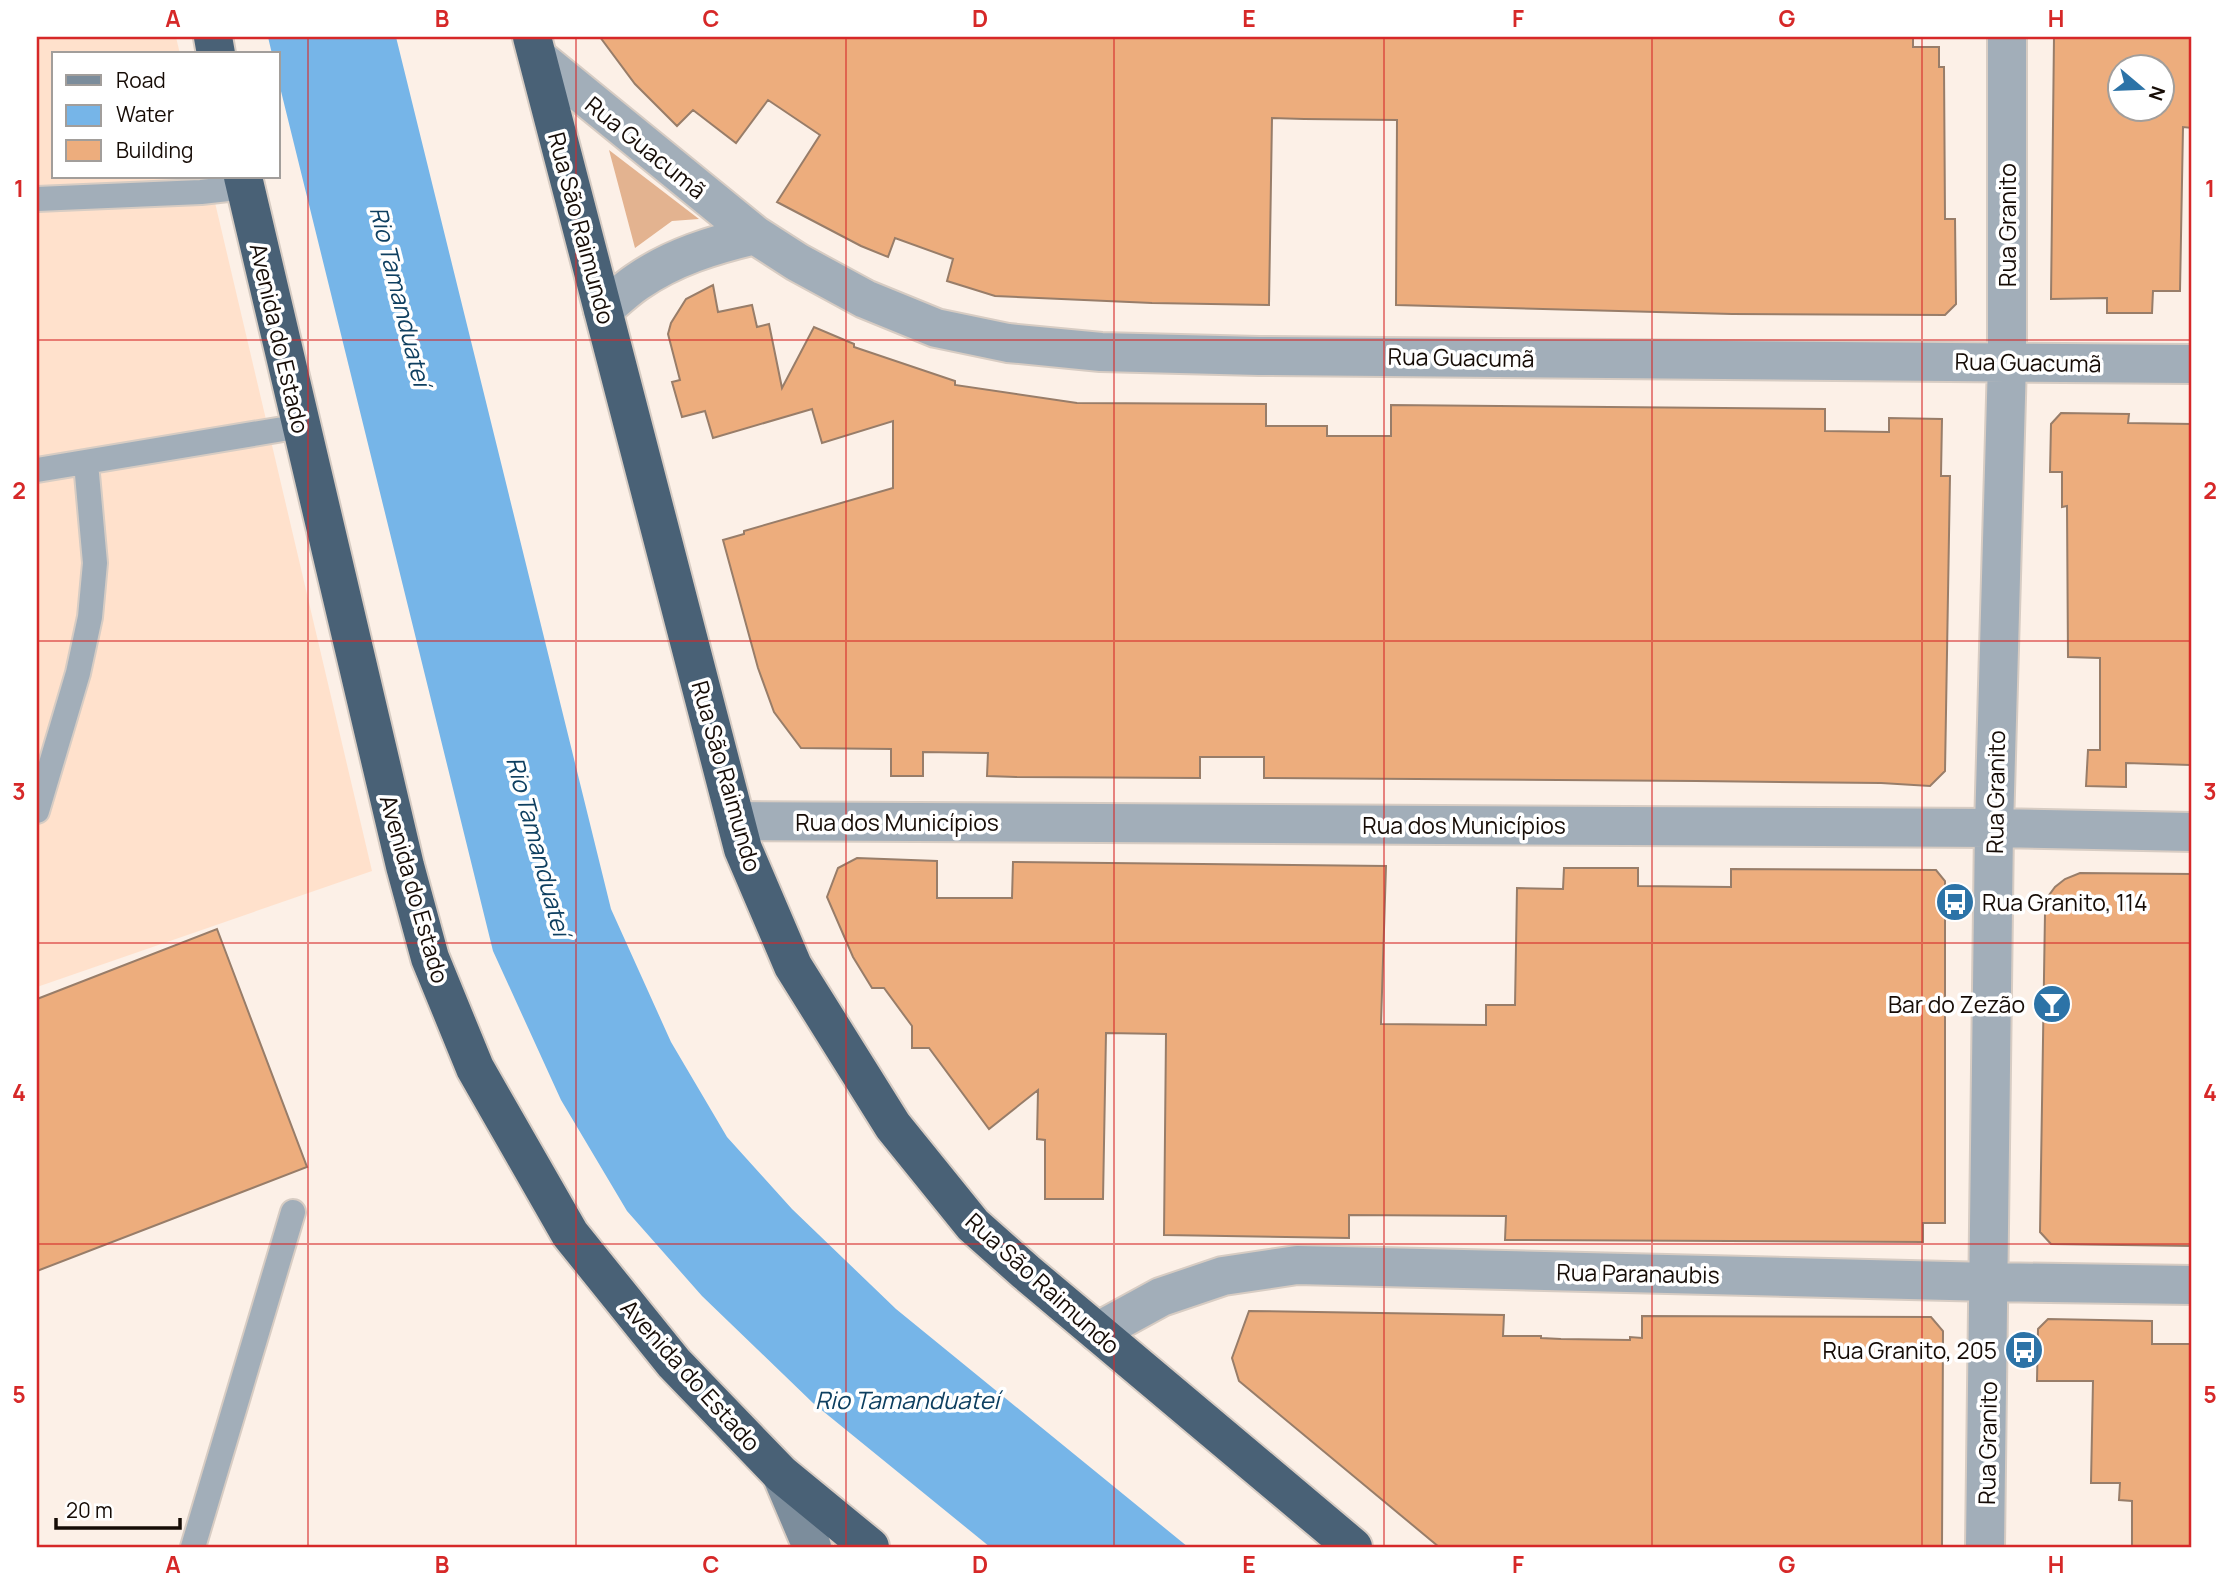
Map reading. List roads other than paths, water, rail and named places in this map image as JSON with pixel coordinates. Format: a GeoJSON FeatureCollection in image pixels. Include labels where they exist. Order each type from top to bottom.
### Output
{"type":"FeatureCollection","features":[{"type":"Feature","properties":{"kind":"highway","name":"Rua São Raimundo"},"geometry":{"type":"LineString","coordinates":[[535,48],[743,849],[793,966],[893,1126],[973,1224],[1353,1547]]}},
{"type":"Feature","properties":{"kind":"highway","name":"Avenida do Estado"},"geometry":{"type":"LineString","coordinates":[[245,182],[405,866],[430,958],[475,1068],[570,1234],[674,1363],[781,1475],[870,1547]]}},
{"type":"Feature","properties":{"kind":"main road"},"geometry":{"type":"LineString","coordinates":[[781,1475],[812,1547]]}},
{"type":"Feature","properties":{"kind":"street","name":"Rua Granito"},"geometry":{"type":"LineString","coordinates":[[1985,1547],[1994,828],[2007,362],[2007,37]]}},
{"type":"Feature","properties":{"kind":"street","name":"Rua Guacumã"},"geometry":{"type":"LineString","coordinates":[[535,48],[755,235],[797,262],[865,299],[936,328],[1008,343],[1101,352],[1246,355],[2192,364]]}},
{"type":"Feature","properties":{"kind":"street"},"geometry":{"type":"LineString","coordinates":[[603,310],[637,282],[671,262],[715,245],[755,235]]}},
{"type":"Feature","properties":{"kind":"street","name":"Rua dos Municípios"},"geometry":{"type":"LineString","coordinates":[[736,821],[1994,828],[2192,832]]}},
{"type":"Feature","properties":{"kind":"street","name":"Rua Paranaubis"},"geometry":{"type":"LineString","coordinates":[[1097,1332],[1161,1297],[1223,1276],[1297,1265],[2192,1285]]}},
{"type":"Feature","properties":{"kind":"lane"},"geometry":{"type":"LineString","coordinates":[[37,199],[201,192],[245,182]]}},
{"type":"Feature","properties":{"kind":"lane"},"geometry":{"type":"LineString","coordinates":[[37,470],[301,426]]}},
{"type":"Feature","properties":{"kind":"lane"},"geometry":{"type":"LineString","coordinates":[[37,811],[78,673],[90,617],[95,563],[86,463]]}},
{"type":"Feature","properties":{"kind":"lane"},"geometry":{"type":"LineString","coordinates":[[192,1547],[293,1212]]}},
{"type":"Feature","properties":{"kind":"water","name":"Rio Tamanduateí"},"geometry":{"type":"Polygon","coordinates":[[[268,37],[396,37],[611,909],[671,1042],[727,1137],[792,1209],[896,1309],[1188,1547],[990,1547],[813,1403],[702,1296],[627,1211],[561,1100],[493,951],[280,87],[280,52],[272,52],[268,37]]]}},
{"type":"Feature","properties":{"kind":"place","name":"Rua Granito, 114"},"geometry":{"type":"Point","coordinates":[1955,902]}},
{"type":"Feature","properties":{"kind":"place","name":"Bar do Zezão"},"geometry":{"type":"Point","coordinates":[2052,1004]}},
{"type":"Feature","properties":{"kind":"place","name":"Rua Granito, 205"},"geometry":{"type":"Point","coordinates":[2024,1350]}}]}
